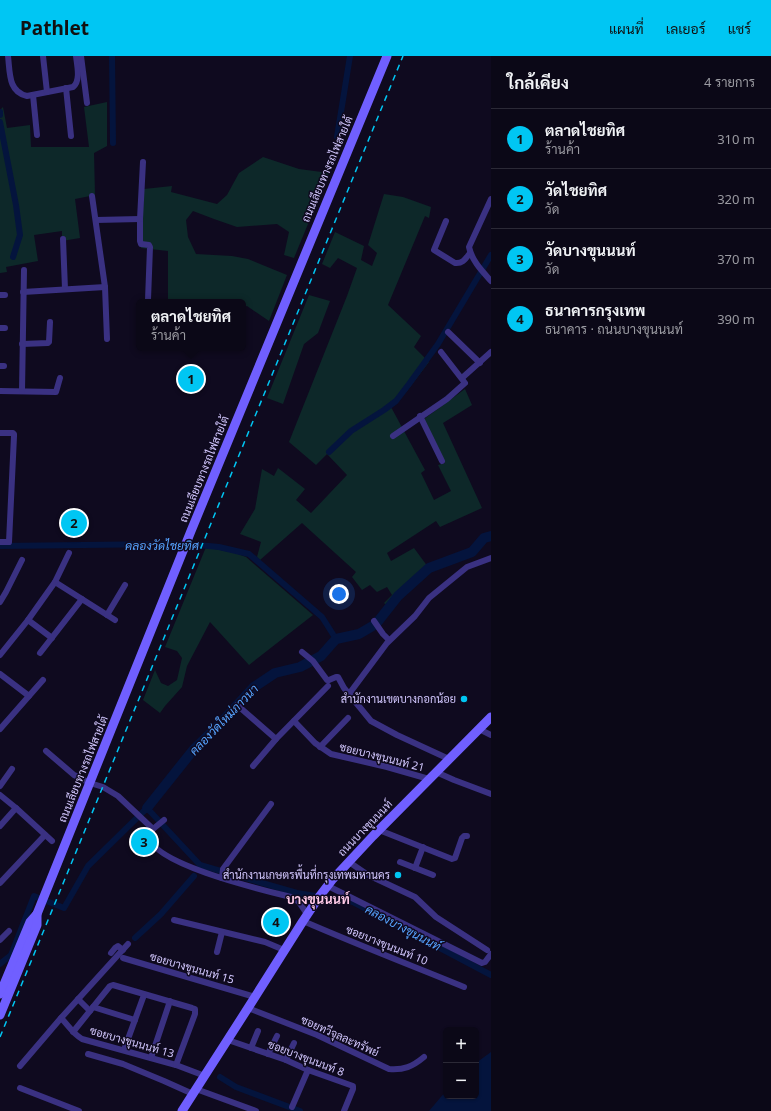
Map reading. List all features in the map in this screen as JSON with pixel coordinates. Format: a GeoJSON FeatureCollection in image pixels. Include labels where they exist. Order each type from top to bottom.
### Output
{"type":"FeatureCollection","features":[{"type":"Feature","properties":{"kind":"main road","name":"ถนนเลียบทางรถไฟสายใต้"},"geometry":{"type":"LineString","coordinates":[[33,924],[192,530],[387,56]]}},
{"type":"Feature","properties":{"kind":"main road","name":"ถนนบางขุนนนท์"},"geometry":{"type":"LineString","coordinates":[[182,1111],[305,917],[322,893],[379,830],[491,717]]}},
{"type":"Feature","properties":{"kind":"main road"},"geometry":{"type":"LineString","coordinates":[[0,994],[33,924]]}},
{"type":"Feature","properties":{"kind":"main road"},"geometry":{"type":"LineString","coordinates":[[0,1015],[33,924]]}},
{"type":"Feature","properties":{"kind":"street"},"geometry":{"type":"LineString","coordinates":[[8,56],[12,86],[16,92],[27,96],[73,87],[76,85],[78,81],[76,56]]}},
{"type":"Feature","properties":{"kind":"street"},"geometry":{"type":"LineString","coordinates":[[43,56],[47,92]]}},
{"type":"Feature","properties":{"kind":"street"},"geometry":{"type":"LineString","coordinates":[[81,56],[87,103]]}},
{"type":"Feature","properties":{"kind":"street"},"geometry":{"type":"LineString","coordinates":[[66,88],[70,136]]}},
{"type":"Feature","properties":{"kind":"street"},"geometry":{"type":"LineString","coordinates":[[33,95],[37,134]]}},
{"type":"Feature","properties":{"kind":"street"},"geometry":{"type":"LineString","coordinates":[[143,162],[140,243],[150,247],[148,299]]}},
{"type":"Feature","properties":{"kind":"street"},"geometry":{"type":"LineString","coordinates":[[92,196],[105,287],[107,339]]}},
{"type":"Feature","properties":{"kind":"street"},"geometry":{"type":"LineString","coordinates":[[491,199],[469,247],[474,261],[491,281]]}},
{"type":"Feature","properties":{"kind":"street"},"geometry":{"type":"LineString","coordinates":[[96,220],[140,219]]}},
{"type":"Feature","properties":{"kind":"street"},"geometry":{"type":"LineString","coordinates":[[446,221],[434,250],[456,263],[462,262],[470,253]]}},
{"type":"Feature","properties":{"kind":"street"},"geometry":{"type":"LineString","coordinates":[[63,239],[65,289]]}},
{"type":"Feature","properties":{"kind":"street"},"geometry":{"type":"LineString","coordinates":[[22,391],[24,270]]}},
{"type":"Feature","properties":{"kind":"street"},"geometry":{"type":"LineString","coordinates":[[23,292],[105,287]]}},
{"type":"Feature","properties":{"kind":"street"},"geometry":{"type":"LineString","coordinates":[[22,344],[48,343],[50,322]]}},
{"type":"Feature","properties":{"kind":"street"},"geometry":{"type":"LineString","coordinates":[[448,332],[480,363]]}},
{"type":"Feature","properties":{"kind":"street"},"geometry":{"type":"LineString","coordinates":[[441,352],[464,381]]}},
{"type":"Feature","properties":{"kind":"street"},"geometry":{"type":"LineString","coordinates":[[393,436],[420,416],[447,399],[491,352]]}},
{"type":"Feature","properties":{"kind":"street"},"geometry":{"type":"LineString","coordinates":[[0,391],[52,393],[56,392],[60,378]]}},
{"type":"Feature","properties":{"kind":"street"},"geometry":{"type":"LineString","coordinates":[[420,416],[442,461]]}},
{"type":"Feature","properties":{"kind":"street"},"geometry":{"type":"LineString","coordinates":[[0,434],[14,434],[9,542],[0,542]]}},
{"type":"Feature","properties":{"kind":"street"},"geometry":{"type":"LineString","coordinates":[[0,655],[28,620],[55,582],[68,554]]}},
{"type":"Feature","properties":{"kind":"street"},"geometry":{"type":"LineString","coordinates":[[349,694],[390,640],[415,616],[428,598],[467,567],[491,558]]}},
{"type":"Feature","properties":{"kind":"street"},"geometry":{"type":"LineString","coordinates":[[0,602],[22,560]]}},
{"type":"Feature","properties":{"kind":"street"},"geometry":{"type":"LineString","coordinates":[[55,582],[115,620]]}},
{"type":"Feature","properties":{"kind":"street"},"geometry":{"type":"LineString","coordinates":[[107,614],[125,585]]}},
{"type":"Feature","properties":{"kind":"street"},"geometry":{"type":"LineString","coordinates":[[40,653],[82,599]]}},
{"type":"Feature","properties":{"kind":"street"},"geometry":{"type":"LineString","coordinates":[[28,620],[52,638]]}},
{"type":"Feature","properties":{"kind":"street"},"geometry":{"type":"LineString","coordinates":[[374,621],[382,634],[390,640]]}},
{"type":"Feature","properties":{"kind":"street"},"geometry":{"type":"LineString","coordinates":[[302,652],[313,662],[326,680],[338,677],[344,688],[371,721],[449,759]]}},
{"type":"Feature","properties":{"kind":"street"},"geometry":{"type":"LineString","coordinates":[[1,675],[29,696]]}},
{"type":"Feature","properties":{"kind":"street"},"geometry":{"type":"LineString","coordinates":[[0,729],[42,680]]}},
{"type":"Feature","properties":{"kind":"street"},"geometry":{"type":"LineString","coordinates":[[253,766],[276,739],[328,686]]}},
{"type":"Feature","properties":{"kind":"street"},"geometry":{"type":"LineString","coordinates":[[238,706],[276,739]]}},
{"type":"Feature","properties":{"kind":"street"},"geometry":{"type":"LineString","coordinates":[[320,747],[348,718]]}},
{"type":"Feature","properties":{"kind":"street","name":"ซอยบางขุนนนท์ 21"},"geometry":{"type":"LineString","coordinates":[[294,721],[320,747],[332,754],[429,779]]}},
{"type":"Feature","properties":{"kind":"street"},"geometry":{"type":"LineString","coordinates":[[478,730],[491,735]]}},
{"type":"Feature","properties":{"kind":"street"},"geometry":{"type":"LineString","coordinates":[[46,751],[74,775],[90,783],[103,787],[118,796],[153,829]]}},
{"type":"Feature","properties":{"kind":"street"},"geometry":{"type":"LineString","coordinates":[[0,786],[12,769]]}},
{"type":"Feature","properties":{"kind":"street"},"geometry":{"type":"LineString","coordinates":[[436,772],[491,794]]}},
{"type":"Feature","properties":{"kind":"street"},"geometry":{"type":"LineString","coordinates":[[0,795],[52,841]]}},
{"type":"Feature","properties":{"kind":"street"},"geometry":{"type":"LineString","coordinates":[[222,878],[223,869],[271,804]]}},
{"type":"Feature","properties":{"kind":"street"},"geometry":{"type":"LineString","coordinates":[[0,826],[16,808]]}},
{"type":"Feature","properties":{"kind":"street"},"geometry":{"type":"LineString","coordinates":[[162,822],[153,829],[148,835],[148,838],[158,850],[167,857],[210,875],[291,897],[299,902],[305,917]]}},
{"type":"Feature","properties":{"kind":"street"},"geometry":{"type":"LineString","coordinates":[[379,830],[454,859],[462,838],[467,836]]}},
{"type":"Feature","properties":{"kind":"street"},"geometry":{"type":"LineString","coordinates":[[0,883],[45,835]]}},
{"type":"Feature","properties":{"kind":"street"},"geometry":{"type":"LineString","coordinates":[[415,868],[423,847]]}},
{"type":"Feature","properties":{"kind":"street"},"geometry":{"type":"LineString","coordinates":[[328,886],[482,963],[489,961],[489,952],[436,917],[415,897],[368,875],[349,862]]}},
{"type":"Feature","properties":{"kind":"street"},"geometry":{"type":"LineString","coordinates":[[400,862],[433,875]]}},
{"type":"Feature","properties":{"kind":"street","name":"ซอยบางขุนนนท์ 10"},"geometry":{"type":"LineString","coordinates":[[305,917],[366,948],[464,987]]}},
{"type":"Feature","properties":{"kind":"street"},"geometry":{"type":"LineString","coordinates":[[174,920],[265,942],[284,950]]}},
{"type":"Feature","properties":{"kind":"street"},"geometry":{"type":"LineString","coordinates":[[0,940],[9,931]]}},
{"type":"Feature","properties":{"kind":"street"},"geometry":{"type":"LineString","coordinates":[[217,952],[222,932]]}},
{"type":"Feature","properties":{"kind":"street"},"geometry":{"type":"LineString","coordinates":[[20,1066],[128,944]]}},
{"type":"Feature","properties":{"kind":"street"},"geometry":{"type":"LineString","coordinates":[[105,948],[117,956]]}},
{"type":"Feature","properties":{"kind":"street","name":"ซอยบางขุนนนท์ 15"},"geometry":{"type":"LineString","coordinates":[[117,956],[255,997]]}},
{"type":"Feature","properties":{"kind":"street"},"geometry":{"type":"LineString","coordinates":[[73,1032],[110,986],[113,985],[194,1008],[195,1011],[188,1034],[176,1065]]}},
{"type":"Feature","properties":{"kind":"street"},"geometry":{"type":"LineString","coordinates":[[124,1050],[144,994]]}},
{"type":"Feature","properties":{"kind":"street"},"geometry":{"type":"LineString","coordinates":[[78,999],[91,1009],[135,1020]]}},
{"type":"Feature","properties":{"kind":"street"},"geometry":{"type":"LineString","coordinates":[[151,1058],[170,1001]]}},
{"type":"Feature","properties":{"kind":"street","name":"ซอยทวีจุลละทรัพย์"},"geometry":{"type":"LineString","coordinates":[[248,1008],[317,1035],[389,1068],[398,1069],[414,1065],[424,1057]]}},
{"type":"Feature","properties":{"kind":"street","name":"ซอยบางขุนนนท์ 13"},"geometry":{"type":"LineString","coordinates":[[61,1018],[68,1024],[75,1035],[82,1039],[176,1065],[204,1076]]}},
{"type":"Feature","properties":{"kind":"street"},"geometry":{"type":"LineString","coordinates":[[251,1048],[258,1031]]}},
{"type":"Feature","properties":{"kind":"street"},"geometry":{"type":"LineString","coordinates":[[268,1054],[277,1036]]}},
{"type":"Feature","properties":{"kind":"street","name":"ซอยบางขุนนนท์ 8"},"geometry":{"type":"LineString","coordinates":[[228,1040],[286,1060],[308,1070],[353,1086],[344,1111]]}},
{"type":"Feature","properties":{"kind":"street"},"geometry":{"type":"LineString","coordinates":[[286,1060],[294,1043]]}},
{"type":"Feature","properties":{"kind":"street"},"geometry":{"type":"LineString","coordinates":[[88,1054],[123,1064],[194,1092],[256,1111]]}},
{"type":"Feature","properties":{"kind":"street"},"geometry":{"type":"LineString","coordinates":[[292,1107],[308,1070]]}},
{"type":"Feature","properties":{"kind":"street"},"geometry":{"type":"LineString","coordinates":[[20,1088],[79,1111]]}},
{"type":"Feature","properties":{"kind":"green space"},"geometry":{"type":"Polygon","coordinates":[[[107,102],[107,146],[94,153],[95,195],[75,199],[80,238],[62,241],[62,231],[34,235],[38,261],[6,267],[7,272],[0,273],[0,110],[3,107],[7,128],[30,125],[31,147],[89,147],[84,107],[107,102]]]}},
{"type":"Feature","properties":{"kind":"green space"},"geometry":{"type":"Polygon","coordinates":[[[263,157],[299,169],[329,173],[294,258],[284,255],[289,232],[277,224],[237,227],[193,211],[186,220],[188,237],[196,254],[232,256],[248,259],[287,275],[269,321],[246,306],[246,299],[168,299],[168,251],[141,248],[144,189],[172,186],[171,192],[217,204],[227,195],[239,173],[263,157]]]}},
{"type":"Feature","properties":{"kind":"green space"},"geometry":{"type":"Polygon","coordinates":[[[384,194],[403,197],[431,207],[429,218],[425,216],[388,305],[421,336],[414,347],[429,362],[407,391],[391,407],[425,470],[421,473],[434,500],[451,491],[438,465],[445,463],[424,419],[465,389],[472,405],[443,423],[482,508],[440,527],[436,521],[387,553],[391,561],[414,548],[428,567],[391,609],[384,603],[392,595],[387,587],[377,592],[370,585],[362,590],[352,577],[356,572],[302,523],[260,560],[257,557],[261,542],[240,534],[255,509],[262,469],[274,476],[278,468],[305,489],[296,500],[311,513],[347,475],[327,454],[316,465],[289,442],[357,268],[338,258],[330,268],[322,264],[335,232],[364,246],[361,260],[372,266],[377,253],[368,245],[384,194]]]}},
{"type":"Feature","properties":{"kind":"green space"},"geometry":{"type":"Polygon","coordinates":[[[309,295],[330,301],[318,333],[304,344],[283,404],[267,398],[309,295]]]}},
{"type":"Feature","properties":{"kind":"green space"},"geometry":{"type":"Polygon","coordinates":[[[206,547],[235,553],[246,557],[313,615],[249,665],[210,622],[187,666],[182,687],[160,713],[143,700],[155,670],[161,683],[168,686],[177,680],[182,658],[177,651],[165,647],[206,547]]]}},
{"type":"Feature","properties":{"kind":"water"},"geometry":{"type":"Polygon","coordinates":[[[491,1052],[491,1111],[429,1111],[443,1095],[443,1099],[479,1099],[479,1061],[491,1052]]]}},
{"type":"Feature","properties":{"kind":"waterway"},"geometry":{"type":"LineString","coordinates":[[112,56],[113,143]]}},
{"type":"Feature","properties":{"kind":"waterway"},"geometry":{"type":"LineString","coordinates":[[337,137],[350,56]]}},
{"type":"Feature","properties":{"kind":"waterway"},"geometry":{"type":"LineString","coordinates":[[0,122],[16,205],[20,235],[13,257]]}},
{"type":"Feature","properties":{"kind":"waterway"},"geometry":{"type":"LineString","coordinates":[[329,452],[351,431],[396,401],[438,344],[491,255]]}},
{"type":"Feature","properties":{"kind":"waterway","name":"คลองวัดใหม่ภาวนา"},"geometry":{"type":"LineString","coordinates":[[147,808],[194,749],[220,724],[254,687],[275,673],[300,667],[321,656],[336,639],[359,634],[376,624],[398,596],[429,568],[472,552],[484,538],[491,536]]}},
{"type":"Feature","properties":{"kind":"waterway","name":"คลองวัดไชยทิศ"},"geometry":{"type":"LineString","coordinates":[[0,546],[167,544],[219,547],[249,554],[322,617],[336,639]]}},
{"type":"Feature","properties":{"kind":"waterway","name":"คลองบางขุนนนท์"},"geometry":{"type":"LineString","coordinates":[[0,964],[11,955],[34,896],[64,908],[88,866],[147,808],[200,865],[297,893],[353,902],[491,975]]}},
{"type":"Feature","properties":{"kind":"waterway"},"geometry":{"type":"LineString","coordinates":[[135,938],[161,914],[194,876]]}},
{"type":"Feature","properties":{"kind":"waterway"},"geometry":{"type":"LineString","coordinates":[[220,1077],[236,1087],[300,1111]]}},
{"type":"Feature","properties":{"kind":"railway"},"geometry":{"type":"LineString","coordinates":[[0,1037],[403,56]]}},
{"type":"Feature","properties":{"kind":"place","name":"ตลาดไชยทิศ"},"geometry":{"type":"Point","coordinates":[191,379]}},
{"type":"Feature","properties":{"kind":"place","name":"วัดไชยทิศ"},"geometry":{"type":"Point","coordinates":[74,523]}},
{"type":"Feature","properties":{"kind":"place","name":"สำนักงานเขตบางกอกน้อย"},"geometry":{"type":"Point","coordinates":[464,699]}},
{"type":"Feature","properties":{"kind":"place","name":"วัดบางขุนนนท์"},"geometry":{"type":"Point","coordinates":[144,842]}},
{"type":"Feature","properties":{"kind":"place","name":"สำนักงานเกษตรพื้นที่กรุงเทพมหานคร"},"geometry":{"type":"Point","coordinates":[398,875]}},
{"type":"Feature","properties":{"kind":"place","name":"ธนาคารกรุงเทพ"},"geometry":{"type":"Point","coordinates":[276,922]}},
{"type":"Feature","properties":{"kind":"district","name":"บางขุนนนท์"},"geometry":{"type":"Point","coordinates":[318,899]}}]}
